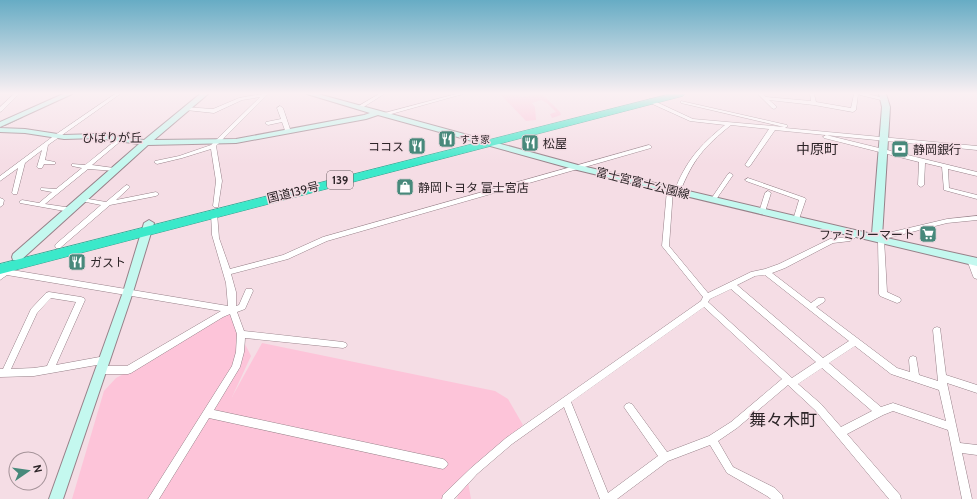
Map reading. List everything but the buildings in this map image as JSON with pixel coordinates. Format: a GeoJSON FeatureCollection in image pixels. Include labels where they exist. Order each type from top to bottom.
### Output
{"type":"FeatureCollection","features":[{"type":"Feature","properties":{"kind":"highway","name":"国道139号"},"geometry":{"type":"LineString","coordinates":[[482,141],[568,117]]}},
{"type":"Feature","properties":{"kind":"highway","name":"国道139号"},"geometry":{"type":"LineString","coordinates":[[7,268],[215,209],[573,117]]}},
{"type":"Feature","properties":{"kind":"highway","name":"国道139号"},"geometry":{"type":"LineString","coordinates":[[7,268],[58,246],[148,227]]}},
{"type":"Feature","properties":{"kind":"highway","name":"国道139号"},"geometry":{"type":"LineString","coordinates":[[0,262],[7,268]]}},
{"type":"Feature","properties":{"kind":"street"},"geometry":{"type":"LineString","coordinates":[[0,125],[17,117]]}},
{"type":"Feature","properties":{"kind":"street"},"geometry":{"type":"LineString","coordinates":[[0,179],[84,117]]}},
{"type":"Feature","properties":{"kind":"street"},"geometry":{"type":"LineString","coordinates":[[7,268],[114,170],[176,117]]}},
{"type":"Feature","properties":{"kind":"street"},"geometry":{"type":"LineString","coordinates":[[157,162],[183,158],[216,144],[242,117]]}},
{"type":"Feature","properties":{"kind":"street"},"geometry":{"type":"LineString","coordinates":[[0,130],[77,138],[97,136],[147,143],[216,144],[368,117]]}},
{"type":"Feature","properties":{"kind":"street","name":"富士宮富士公園線"},"geometry":{"type":"LineString","coordinates":[[396,117],[576,167],[974,261]]}},
{"type":"Feature","properties":{"kind":"street"},"geometry":{"type":"LineString","coordinates":[[687,117],[692,120],[977,148]]}},
{"type":"Feature","properties":{"kind":"street"},"geometry":{"type":"LineString","coordinates":[[754,117],[977,174]]}},
{"type":"Feature","properties":{"kind":"street"},"geometry":{"type":"LineString","coordinates":[[884,117],[879,238],[883,294],[897,300]]}},
{"type":"Feature","properties":{"kind":"street"},"geometry":{"type":"LineString","coordinates":[[268,123],[284,120],[288,132]]}},
{"type":"Feature","properties":{"kind":"street"},"geometry":{"type":"LineString","coordinates":[[731,123],[707,142],[684,172],[674,191],[665,246],[706,300],[790,382],[818,407],[896,499]]}},
{"type":"Feature","properties":{"kind":"street"},"geometry":{"type":"LineString","coordinates":[[748,165],[773,128]]}},
{"type":"Feature","properties":{"kind":"street"},"geometry":{"type":"LineString","coordinates":[[40,205],[120,139]]}},
{"type":"Feature","properties":{"kind":"street"},"geometry":{"type":"LineString","coordinates":[[153,499],[236,367],[240,352],[241,334],[232,310],[233,299],[228,272],[216,236],[215,209],[219,181],[216,144]]}},
{"type":"Feature","properties":{"kind":"street"},"geometry":{"type":"LineString","coordinates":[[46,146],[41,164],[53,163]]}},
{"type":"Feature","properties":{"kind":"street"},"geometry":{"type":"LineString","coordinates":[[228,272],[285,256],[324,239],[576,167],[649,148]]}},
{"type":"Feature","properties":{"kind":"street"},"geometry":{"type":"LineString","coordinates":[[921,185],[922,161]]}},
{"type":"Feature","properties":{"kind":"street"},"geometry":{"type":"LineString","coordinates":[[15,193],[22,163]]}},
{"type":"Feature","properties":{"kind":"street"},"geometry":{"type":"LineString","coordinates":[[74,165],[114,170]]}},
{"type":"Feature","properties":{"kind":"street"},"geometry":{"type":"LineString","coordinates":[[945,166],[946,189],[977,197]]}},
{"type":"Feature","properties":{"kind":"street"},"geometry":{"type":"LineString","coordinates":[[713,200],[730,175]]}},
{"type":"Feature","properties":{"kind":"street"},"geometry":{"type":"LineString","coordinates":[[748,180],[802,199],[796,220]]}},
{"type":"Feature","properties":{"kind":"street"},"geometry":{"type":"LineString","coordinates":[[58,246],[126,187]]}},
{"type":"Feature","properties":{"kind":"street"},"geometry":{"type":"LineString","coordinates":[[43,189],[57,191]]}},
{"type":"Feature","properties":{"kind":"street"},"geometry":{"type":"LineString","coordinates":[[762,212],[768,193]]}},
{"type":"Feature","properties":{"kind":"street"},"geometry":{"type":"LineString","coordinates":[[83,200],[105,204],[156,194]]}},
{"type":"Feature","properties":{"kind":"street"},"geometry":{"type":"LineString","coordinates":[[0,200],[0,205]]}},
{"type":"Feature","properties":{"kind":"street"},"geometry":{"type":"LineString","coordinates":[[22,202],[70,210]]}},
{"type":"Feature","properties":{"kind":"street"},"geometry":{"type":"LineString","coordinates":[[879,238],[947,221],[977,218]]}},
{"type":"Feature","properties":{"kind":"street"},"geometry":{"type":"LineString","coordinates":[[56,499],[128,292],[148,227]]}},
{"type":"Feature","properties":{"kind":"street"},"geometry":{"type":"LineString","coordinates":[[447,499],[474,471],[510,441],[706,300],[754,274],[766,272],[782,266],[832,242],[850,239],[853,237],[853,233]]}},
{"type":"Feature","properties":{"kind":"street"},"geometry":{"type":"LineString","coordinates":[[974,261],[977,276]]}},
{"type":"Feature","properties":{"kind":"street"},"geometry":{"type":"LineString","coordinates":[[7,268],[128,292],[232,310]]}},
{"type":"Feature","properties":{"kind":"street"},"geometry":{"type":"LineString","coordinates":[[766,272],[854,342],[894,371],[915,378],[977,389]]}},
{"type":"Feature","properties":{"kind":"street"},"geometry":{"type":"LineString","coordinates":[[732,285],[880,412]]}},
{"type":"Feature","properties":{"kind":"street"},"geometry":{"type":"LineString","coordinates":[[50,369],[81,300],[49,295],[34,311],[2,373],[34,372],[50,369],[103,365],[128,370],[220,315],[242,307],[249,291]]}},
{"type":"Feature","properties":{"kind":"street"},"geometry":{"type":"LineString","coordinates":[[810,307],[821,300]]}},
{"type":"Feature","properties":{"kind":"street"},"geometry":{"type":"LineString","coordinates":[[938,330],[942,382],[967,499]]}},
{"type":"Feature","properties":{"kind":"street"},"geometry":{"type":"LineString","coordinates":[[241,334],[343,345]]}},
{"type":"Feature","properties":{"kind":"street"},"geometry":{"type":"LineString","coordinates":[[566,401],[606,499],[665,457],[712,440],[790,382],[854,342]]}},
{"type":"Feature","properties":{"kind":"street"},"geometry":{"type":"LineString","coordinates":[[913,360],[915,378]]}},
{"type":"Feature","properties":{"kind":"street"},"geometry":{"type":"LineString","coordinates":[[629,406],[665,457]]}},
{"type":"Feature","properties":{"kind":"street"},"geometry":{"type":"LineString","coordinates":[[840,433],[880,412],[893,407],[951,427]]}},
{"type":"Feature","properties":{"kind":"street"},"geometry":{"type":"LineString","coordinates":[[206,413],[443,464]]}},
{"type":"Feature","properties":{"kind":"street"},"geometry":{"type":"LineString","coordinates":[[712,440],[730,470],[771,492],[778,499]]}},
{"type":"Feature","properties":{"kind":"street"},"geometry":{"type":"LineString","coordinates":[[955,447],[977,450]]}},
{"type":"Feature","properties":{"kind":"shaded area"},"geometry":{"type":"Polygon","coordinates":[[[522,117],[536,117],[536,120],[526,121],[522,117]]]}},
{"type":"Feature","properties":{"kind":"shaded area"},"geometry":{"type":"Polygon","coordinates":[[[229,312],[251,356],[232,397],[262,343],[495,391],[508,399],[523,425],[468,482],[471,499],[457,499],[460,488],[450,499],[72,499],[104,391],[116,378],[162,354],[229,312]]]}},
{"type":"Feature","properties":{"kind":"waterway"},"geometry":{"type":"LineString","coordinates":[[5,125],[21,117]]}},
{"type":"Feature","properties":{"kind":"place","name":"すき家"},"geometry":{"type":"Point","coordinates":[447,139]}},
{"type":"Feature","properties":{"kind":"place","name":"松屋"},"geometry":{"type":"Point","coordinates":[530,143]}},
{"type":"Feature","properties":{"kind":"place","name":"ココス"},"geometry":{"type":"Point","coordinates":[417,146]}},
{"type":"Feature","properties":{"kind":"place","name":"静岡銀行"},"geometry":{"type":"Point","coordinates":[900,149]}},
{"type":"Feature","properties":{"kind":"place","name":"静岡トヨタ 富士宮店"},"geometry":{"type":"Point","coordinates":[405,187]}},
{"type":"Feature","properties":{"kind":"place","name":"ファミリーマート"},"geometry":{"type":"Point","coordinates":[928,234]}},
{"type":"Feature","properties":{"kind":"place","name":"ガスト"},"geometry":{"type":"Point","coordinates":[77,262]}},
{"type":"Feature","properties":{"kind":"district","name":"ひばりが丘"},"geometry":{"type":"Point","coordinates":[112,137]}},
{"type":"Feature","properties":{"kind":"district","name":"中原町"},"geometry":{"type":"Point","coordinates":[817,149]}},
{"type":"Feature","properties":{"kind":"district","name":"舞々木町"},"geometry":{"type":"Point","coordinates":[783,420]}}]}
